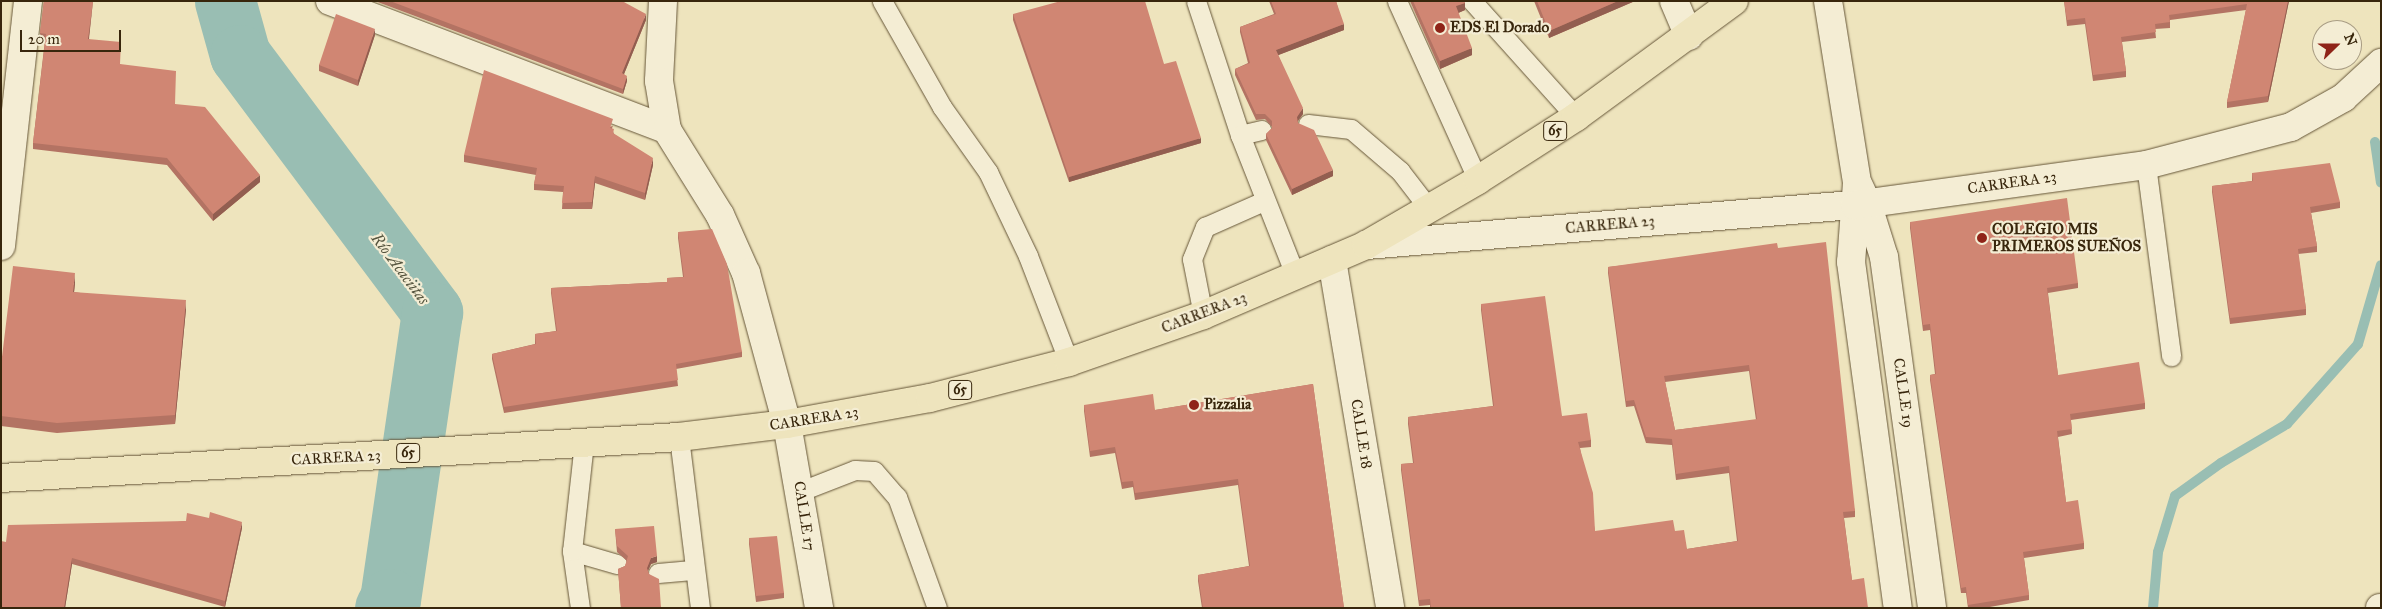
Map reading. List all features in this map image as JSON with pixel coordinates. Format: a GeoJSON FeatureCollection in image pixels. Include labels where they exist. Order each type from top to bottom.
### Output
{"type":"FeatureCollection","features":[{"type":"Feature","properties":{"kind":"main road","name":"65"},"geometry":{"type":"LineString","coordinates":[[1366,245],[1430,210],[1576,117],[1689,36],[1734,1]]}},
{"type":"Feature","properties":{"kind":"main road","name":"CARRERA 23"},"geometry":{"type":"LineString","coordinates":[[1,478],[679,437],[787,424],[930,398],[1069,362],[1203,315],[1296,277],[1366,245]]}},
{"type":"Feature","properties":{"kind":"street"},"geometry":{"type":"LineString","coordinates":[[1,246],[28,1]]}},
{"type":"Feature","properties":{"kind":"street"},"geometry":{"type":"LineString","coordinates":[[330,1],[667,130],[660,81],[663,1]]}},
{"type":"Feature","properties":{"kind":"street"},"geometry":{"type":"LineString","coordinates":[[1674,1],[1689,36]]}},
{"type":"Feature","properties":{"kind":"street","name":"CALLE 19"},"geometry":{"type":"LineString","coordinates":[[1828,1],[1860,197],[1884,256],[1932,608]]}},
{"type":"Feature","properties":{"kind":"street","name":"CARRERA 23"},"geometry":{"type":"LineString","coordinates":[[1366,245],[1860,197],[2146,164],[2291,127],[2343,98],[2381,63]]}},
{"type":"Feature","properties":{"kind":"street","name":"CALLE 17"},"geometry":{"type":"LineString","coordinates":[[667,130],[720,214],[746,273],[787,424],[801,492],[819,608]]}},
{"type":"Feature","properties":{"kind":"street","name":"CALLE 19"},"geometry":{"type":"LineString","coordinates":[[1860,197],[1851,262],[1898,608]]}},
{"type":"Feature","properties":{"kind":"street","name":"CALLE 18"},"geometry":{"type":"LineString","coordinates":[[1332,260],[1390,608]]}},
{"type":"Feature","properties":{"kind":"lane"},"geometry":{"type":"LineString","coordinates":[[882,1],[942,107],[988,172],[1028,256],[1069,362]]}},
{"type":"Feature","properties":{"kind":"lane"},"geometry":{"type":"LineString","coordinates":[[1196,1],[1240,136],[1264,201],[1296,277]]}},
{"type":"Feature","properties":{"kind":"lane"},"geometry":{"type":"LineString","coordinates":[[1397,1],[1478,180]]}},
{"type":"Feature","properties":{"kind":"lane"},"geometry":{"type":"LineString","coordinates":[[1472,1],[1576,117]]}},
{"type":"Feature","properties":{"kind":"lane"},"geometry":{"type":"LineString","coordinates":[[1308,124],[1351,129],[1400,171],[1430,210]]}},
{"type":"Feature","properties":{"kind":"lane"},"geometry":{"type":"LineString","coordinates":[[1240,136],[1261,130]]}},
{"type":"Feature","properties":{"kind":"lane"},"geometry":{"type":"LineString","coordinates":[[2146,164],[2172,356]]}},
{"type":"Feature","properties":{"kind":"lane"},"geometry":{"type":"LineString","coordinates":[[1203,315],[1192,259],[1205,227],[1264,201]]}},
{"type":"Feature","properties":{"kind":"lane"},"geometry":{"type":"LineString","coordinates":[[679,437],[700,608]]}},
{"type":"Feature","properties":{"kind":"lane"},"geometry":{"type":"LineString","coordinates":[[576,443],[572,551],[580,608]]}},
{"type":"Feature","properties":{"kind":"lane"},"geometry":{"type":"LineString","coordinates":[[801,492],[855,470],[874,471],[896,497],[937,608]]}},
{"type":"Feature","properties":{"kind":"lane"},"geometry":{"type":"LineString","coordinates":[[572,551],[618,564]]}},
{"type":"Feature","properties":{"kind":"lane"},"geometry":{"type":"LineString","coordinates":[[658,572],[695,570]]}},
{"type":"Feature","properties":{"kind":"building"},"geometry":{"type":"Polygon","coordinates":[[[44,1],[93,1],[88,39],[121,42],[120,64],[176,71],[175,104],[205,107],[260,175],[213,214],[167,158],[33,143],[46,34],[40,33],[44,1]]]}},
{"type":"Feature","properties":{"kind":"building"},"geometry":{"type":"Polygon","coordinates":[[[390,1],[622,1],[646,14],[622,73],[627,76],[623,89],[390,1]]]}},
{"type":"Feature","properties":{"kind":"building"},"geometry":{"type":"Polygon","coordinates":[[[1061,1],[1145,1],[1164,64],[1176,61],[1201,138],[1069,177],[1013,14],[1061,1]]]}},
{"type":"Feature","properties":{"kind":"building"},"geometry":{"type":"Polygon","coordinates":[[[1271,1],[1336,1],[1344,24],[1276,50],[1303,108],[1297,117],[1298,123],[1314,130],[1333,170],[1292,189],[1266,134],[1272,128],[1272,121],[1265,114],[1256,114],[1235,69],[1250,63],[1240,27],[1276,14],[1271,1]]]}},
{"type":"Feature","properties":{"kind":"building","name":"EDS El Dorado"},"geometry":{"type":"Polygon","coordinates":[[[1413,1],[1465,1],[1465,3],[1456,6],[1472,48],[1440,61],[1413,1]]]}},
{"type":"Feature","properties":{"kind":"building"},"geometry":{"type":"Polygon","coordinates":[[[1537,1],[1618,1],[1549,31],[1537,1]]]}},
{"type":"Feature","properties":{"kind":"building"},"geometry":{"type":"Polygon","coordinates":[[[2064,1],[2288,1],[2268,96],[2227,102],[2247,4],[2169,15],[2170,22],[2155,24],[2156,32],[2121,37],[2126,71],[2093,75],[2085,18],[2067,20],[2064,1]]]}},
{"type":"Feature","properties":{"kind":"building"},"geometry":{"type":"Polygon","coordinates":[[[336,14],[375,29],[358,80],[319,65],[336,14]]]}},
{"type":"Feature","properties":{"kind":"building"},"geometry":{"type":"Polygon","coordinates":[[[484,70],[613,119],[610,128],[614,129],[613,133],[653,158],[645,193],[595,176],[592,202],[562,203],[564,186],[534,184],[537,168],[464,155],[484,70]]]}},
{"type":"Feature","properties":{"kind":"building"},"geometry":{"type":"Polygon","coordinates":[[[2330,163],[2340,202],[2310,207],[2317,246],[2298,249],[2306,309],[2230,318],[2212,186],[2253,181],[2252,173],[2330,163]]]}},
{"type":"Feature","properties":{"kind":"building"},"geometry":{"type":"Polygon","coordinates":[[[2067,198],[2078,283],[2047,288],[2058,375],[2139,362],[2145,403],[2070,414],[2072,429],[2057,431],[2066,502],[2078,500],[2084,543],[2023,552],[2029,595],[1968,605],[1966,587],[1961,588],[1930,375],[1936,374],[1930,324],[1923,325],[1910,222],[2067,198]]]}},
{"type":"Feature","properties":{"kind":"building"},"geometry":{"type":"Polygon","coordinates":[[[712,229],[727,264],[742,352],[676,364],[678,380],[504,407],[492,354],[536,344],[535,334],[557,331],[551,288],[667,282],[667,278],[684,277],[678,232],[712,229]]]}},
{"type":"Feature","properties":{"kind":"building"},"geometry":{"type":"Polygon","coordinates":[[[1826,242],[1855,511],[1843,512],[1852,580],[1864,578],[1868,608],[1431,608],[1430,599],[1419,600],[1401,464],[1414,463],[1408,417],[1494,406],[1481,304],[1545,296],[1562,416],[1587,413],[1591,440],[1578,442],[1593,493],[1595,531],[1673,520],[1675,531],[1684,530],[1687,549],[1738,541],[1729,466],[1676,474],[1672,439],[1646,437],[1634,400],[1626,401],[1608,267],[1777,243],[1778,248],[1826,242]],[[1749,365],[1664,376],[1675,430],[1757,419],[1749,365]]]}},
{"type":"Feature","properties":{"kind":"building"},"geometry":{"type":"Polygon","coordinates":[[[13,266],[75,273],[73,292],[186,300],[175,415],[57,423],[1,416],[1,365],[13,266]]]}},
{"type":"Feature","properties":{"kind":"building"},"geometry":{"type":"Polygon","coordinates":[[[1313,384],[1344,608],[1203,608],[1198,575],[1250,566],[1238,479],[1135,493],[1133,481],[1122,482],[1115,447],[1090,451],[1084,405],[1153,394],[1155,410],[1313,384]]]}},
{"type":"Feature","properties":{"kind":"building"},"geometry":{"type":"Polygon","coordinates":[[[210,512],[242,522],[225,601],[72,558],[64,608],[1,608],[1,541],[6,542],[8,525],[186,521],[187,513],[209,518],[210,512]]]}},
{"type":"Feature","properties":{"kind":"building"},"geometry":{"type":"Polygon","coordinates":[[[654,526],[657,556],[651,558],[647,568],[649,574],[659,579],[661,608],[621,608],[618,569],[625,566],[628,556],[617,546],[615,529],[654,526]]]}},
{"type":"Feature","properties":{"kind":"building"},"geometry":{"type":"Polygon","coordinates":[[[777,536],[784,593],[756,596],[749,538],[777,536]]]}},
{"type":"Feature","properties":{"kind":"waterway","name":"Río Acaciitas"},"geometry":{"type":"LineString","coordinates":[[225,1],[240,55],[432,312],[390,599],[385,608]]}},
{"type":"Feature","properties":{"kind":"waterway"},"geometry":{"type":"LineString","coordinates":[[2375,142],[2381,183]]}},
{"type":"Feature","properties":{"kind":"waterway"},"geometry":{"type":"LineString","coordinates":[[2153,608],[2158,552],[2175,496],[2221,463],[2287,424],[2358,344],[2381,265]]}},
{"type":"Feature","properties":{"kind":"place","name":"EDS El Dorado"},"geometry":{"type":"Point","coordinates":[1440,28]}},
{"type":"Feature","properties":{"kind":"place","name":"COLEGIO MIS PRIMEROS SUEÑOS"},"geometry":{"type":"Point","coordinates":[1982,238]}},
{"type":"Feature","properties":{"kind":"place","name":"Pizzalia"},"geometry":{"type":"Point","coordinates":[1194,405]}}]}
